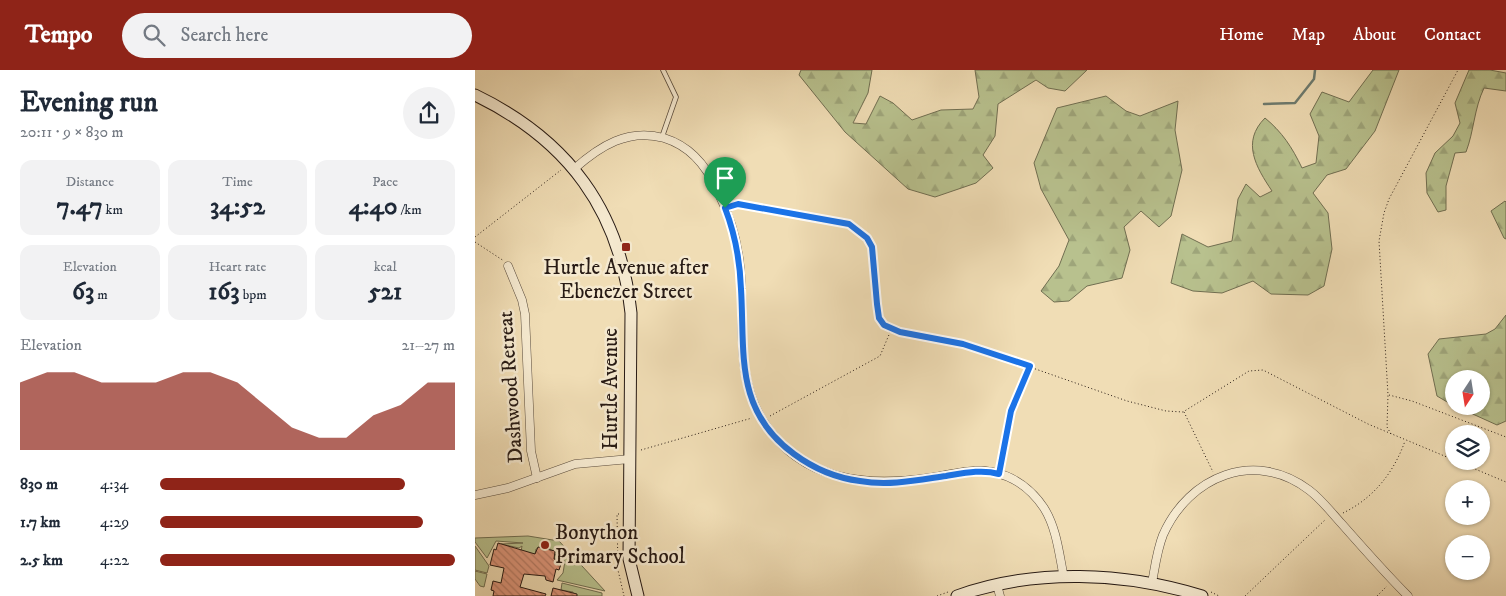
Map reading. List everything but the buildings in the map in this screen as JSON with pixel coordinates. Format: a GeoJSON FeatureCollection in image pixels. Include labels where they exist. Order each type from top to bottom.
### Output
{"type":"FeatureCollection","features":[{"type":"Feature","properties":{"kind":"street","name":"Hurtle Avenue"},"geometry":{"type":"LineString","coordinates":[[475,95],[530,128],[565,159],[589,190],[609,223],[618,247],[628,286],[631,326],[633,455],[629,559],[638,596]]}},
{"type":"Feature","properties":{"kind":"street"},"geometry":{"type":"LineString","coordinates":[[573,169],[600,148],[623,138],[639,135],[662,138],[678,144],[697,159],[708,172],[725,208],[739,260],[744,370],[759,419],[788,450],[804,462],[834,475],[857,481],[897,483],[976,471],[999,474],[1021,484],[1044,508],[1055,533],[1064,578]]}},
{"type":"Feature","properties":{"kind":"street","name":"Dashwood Retreat"},"geometry":{"type":"LineString","coordinates":[[508,266],[522,300],[525,314],[531,451],[537,478]]}},
{"type":"Feature","properties":{"kind":"street"},"geometry":{"type":"LineString","coordinates":[[475,495],[508,488],[575,464],[633,455]]}},
{"type":"Feature","properties":{"kind":"street"},"geometry":{"type":"LineString","coordinates":[[1152,583],[1160,542],[1175,513],[1196,490],[1216,478],[1235,472],[1249,471],[1279,474],[1310,490],[1408,596]]}},
{"type":"Feature","properties":{"kind":"street"},"geometry":{"type":"LineString","coordinates":[[954,593],[999,591],[1064,578],[1108,577],[1152,583],[1202,596]]}},
{"type":"Feature","properties":{"kind":"lane"},"geometry":{"type":"LineString","coordinates":[[662,138],[676,97],[663,70]]}},
{"type":"Feature","properties":{"kind":"path"},"geometry":{"type":"LineString","coordinates":[[1392,435],[1387,426],[1388,395],[1379,241],[1389,199],[1457,70]]}},
{"type":"Feature","properties":{"kind":"path"},"geometry":{"type":"LineString","coordinates":[[475,238],[563,168],[565,159]]}},
{"type":"Feature","properties":{"kind":"path"},"geometry":{"type":"LineString","coordinates":[[725,208],[738,204],[747,205],[849,224],[863,234],[872,247],[879,318],[884,325],[891,329],[963,344],[1127,401],[1166,411],[1183,412],[1249,371],[1263,370],[1392,435],[1445,457]]}},
{"type":"Feature","properties":{"kind":"path"},"geometry":{"type":"LineString","coordinates":[[475,242],[502,258],[508,266]]}},
{"type":"Feature","properties":{"kind":"path"},"geometry":{"type":"LineString","coordinates":[[633,455],[759,419],[881,356],[891,329]]}},
{"type":"Feature","properties":{"kind":"path"},"geometry":{"type":"LineString","coordinates":[[999,474],[1011,411],[1030,366]]}},
{"type":"Feature","properties":{"kind":"path"},"geometry":{"type":"LineString","coordinates":[[1388,395],[1412,401],[1506,437]]}},
{"type":"Feature","properties":{"kind":"path"},"geometry":{"type":"LineString","coordinates":[[1183,412],[1216,478]]}},
{"type":"Feature","properties":{"kind":"path"},"geometry":{"type":"LineString","coordinates":[[1346,512],[1369,498],[1383,483],[1398,459],[1405,441]]}},
{"type":"Feature","properties":{"kind":"path"},"geometry":{"type":"LineString","coordinates":[[1477,470],[1506,482]]}},
{"type":"Feature","properties":{"kind":"path"},"geometry":{"type":"LineString","coordinates":[[622,514],[617,514],[616,555],[624,596]]}},
{"type":"Feature","properties":{"kind":"path"},"geometry":{"type":"LineString","coordinates":[[1245,596],[1328,517],[1335,517]]}},
{"type":"Feature","properties":{"kind":"path"},"geometry":{"type":"LineString","coordinates":[[1377,596],[1389,584]]}},
{"type":"Feature","properties":{"kind":"path"},"geometry":{"type":"LineString","coordinates":[[937,596],[954,593]]}},
{"type":"Feature","properties":{"kind":"green space"},"geometry":{"type":"Polygon","coordinates":[[[801,70],[872,70],[868,93],[853,123],[866,124],[880,96],[893,103],[912,120],[941,110],[973,109],[979,97],[975,70],[1087,70],[1065,91],[1048,88],[1036,80],[998,104],[995,136],[983,155],[993,168],[976,183],[935,197],[908,189],[845,132],[799,75],[801,70]]]}},
{"type":"Feature","properties":{"kind":"green space"},"geometry":{"type":"Polygon","coordinates":[[[1373,70],[1399,70],[1375,131],[1346,169],[1327,175],[1313,193],[1328,213],[1332,249],[1324,286],[1308,295],[1271,294],[1253,281],[1222,293],[1193,291],[1171,283],[1182,234],[1208,247],[1232,241],[1238,199],[1246,184],[1260,197],[1272,191],[1256,164],[1252,145],[1258,127],[1265,118],[1286,140],[1302,168],[1316,163],[1319,136],[1310,114],[1322,92],[1349,102],[1373,70]]]}},
{"type":"Feature","properties":{"kind":"green space"},"geometry":{"type":"Polygon","coordinates":[[[1469,70],[1490,70],[1506,73],[1506,91],[1484,88],[1466,152],[1455,153],[1446,186],[1446,210],[1438,212],[1427,193],[1426,173],[1435,153],[1453,136],[1460,123],[1455,103],[1469,70]]]}},
{"type":"Feature","properties":{"kind":"green space"},"geometry":{"type":"Polygon","coordinates":[[[1106,96],[1126,111],[1140,116],[1178,101],[1175,130],[1182,170],[1171,216],[1159,227],[1141,211],[1124,227],[1130,250],[1122,278],[1087,286],[1069,301],[1054,302],[1041,291],[1059,266],[1069,240],[1041,189],[1034,163],[1057,108],[1106,96]]]}},
{"type":"Feature","properties":{"kind":"green space"},"geometry":{"type":"Polygon","coordinates":[[[1506,202],[1506,239],[1491,211],[1506,202]]]}},
{"type":"Feature","properties":{"kind":"green space"},"geometry":{"type":"Polygon","coordinates":[[[1506,315],[1506,421],[1497,425],[1475,415],[1490,415],[1490,370],[1445,370],[1445,401],[1437,396],[1428,354],[1439,339],[1486,334],[1495,329],[1506,315]]]}},
{"type":"Feature","properties":{"kind":"green space"},"geometry":{"type":"Polygon","coordinates":[[[528,536],[559,541],[605,591],[557,580],[563,573],[565,561],[554,559],[556,553],[547,547],[536,549],[535,554],[520,557],[522,546],[519,548],[501,544],[523,543],[496,541],[487,558],[475,542],[475,538],[528,536]]]}},
{"type":"Feature","properties":{"kind":"green space"},"geometry":{"type":"Polygon","coordinates":[[[475,546],[489,566],[487,573],[475,570],[475,546]]]}},
{"type":"Feature","properties":{"kind":"green space"},"geometry":{"type":"Polygon","coordinates":[[[475,571],[487,574],[484,587],[480,586],[475,579],[475,571]]]}},
{"type":"Feature","properties":{"kind":"green space"},"geometry":{"type":"Polygon","coordinates":[[[562,583],[602,593],[602,596],[573,596],[573,592],[561,590],[562,583]]]}},
{"type":"Feature","properties":{"kind":"waterway"},"geometry":{"type":"LineString","coordinates":[[1264,104],[1295,103],[1314,79],[1315,70]]}},
{"type":"Feature","properties":{"kind":"place","name":"Hurtle Avenue after Ebenezer Street"},"geometry":{"type":"Point","coordinates":[626,247]}},
{"type":"Feature","properties":{"kind":"place","name":"Bonython Primary School"},"geometry":{"type":"Point","coordinates":[545,545]}},
{"type":"Feature","properties":{"kind":"route"},"geometry":{"type":"LineString","coordinates":[[738,204],[849,224],[867,238],[872,247],[879,318],[884,325],[900,332],[963,344],[1030,366],[1011,411],[999,474],[976,471],[897,483],[873,483],[834,475],[813,467],[788,450],[763,421],[756,409],[747,384],[742,356],[739,260],[730,220],[725,208],[738,204]]}}]}
